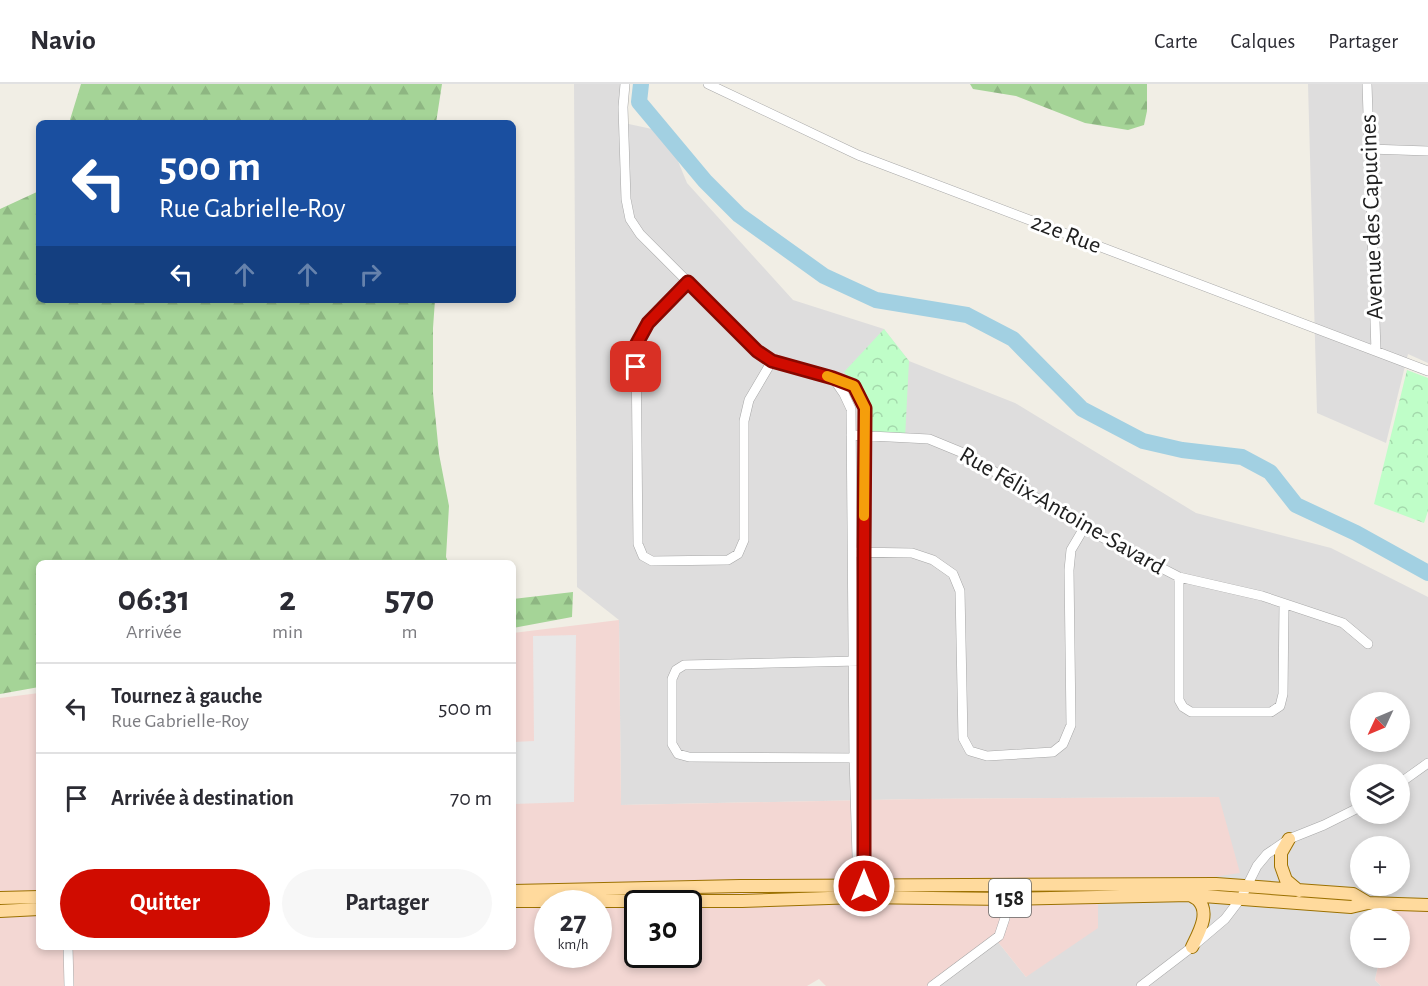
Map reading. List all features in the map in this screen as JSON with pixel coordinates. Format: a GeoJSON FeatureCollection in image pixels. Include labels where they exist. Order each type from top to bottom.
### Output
{"type":"FeatureCollection","features":[{"type":"Feature","properties":{"kind":"main road"},"geometry":{"type":"LineString","coordinates":[[1289,839],[1281,853],[1281,866],[1286,880],[1299,891]]}},
{"type":"Feature","properties":{"kind":"main road","name":"158"},"geometry":{"type":"LineString","coordinates":[[516,902],[742,901],[861,891],[1004,884],[1216,884],[1353,894],[1368,903]]}},
{"type":"Feature","properties":{"kind":"main road","name":"158"},"geometry":{"type":"LineString","coordinates":[[516,891],[728,886],[1005,898],[1190,895],[1351,907],[1368,903],[1428,905]]}},
{"type":"Feature","properties":{"kind":"main road"},"geometry":{"type":"LineString","coordinates":[[1190,895],[1199,901],[1203,911],[1203,925],[1192,947]]}},
{"type":"Feature","properties":{"kind":"main road"},"geometry":{"type":"LineString","coordinates":[[0,898],[36,897]]}},
{"type":"Feature","properties":{"kind":"main road"},"geometry":{"type":"LineString","coordinates":[[0,911],[36,909]]}},
{"type":"Feature","properties":{"kind":"street"},"geometry":{"type":"LineString","coordinates":[[625,84],[626,199],[630,219],[640,234],[757,351],[772,361],[854,386],[865,408],[864,661],[859,758]]}},
{"type":"Feature","properties":{"kind":"street","name":"22e Rue"},"geometry":{"type":"LineString","coordinates":[[708,84],[858,155],[1428,371]]}},
{"type":"Feature","properties":{"kind":"street","name":"Avenue des Capucines"},"geometry":{"type":"LineString","coordinates":[[1367,84],[1376,351]]}},
{"type":"Feature","properties":{"kind":"street"},"geometry":{"type":"LineString","coordinates":[[1369,149],[1428,151]]}},
{"type":"Feature","properties":{"kind":"street"},"geometry":{"type":"LineString","coordinates":[[688,282],[648,323],[636,345],[638,544],[643,556],[652,561],[728,560],[738,554],[744,540],[744,421],[749,400],[772,361]]}},
{"type":"Feature","properties":{"kind":"street"},"geometry":{"type":"LineString","coordinates":[[833,378],[844,393],[851,409],[853,661],[859,758],[861,891]]}},
{"type":"Feature","properties":{"kind":"street","name":"Rue Félix-Antoine-Savard"},"geometry":{"type":"LineString","coordinates":[[851,435],[929,439],[968,455],[1083,528],[1179,577],[1262,596],[1343,623],[1368,644]]}},
{"type":"Feature","properties":{"kind":"street"},"geometry":{"type":"LineString","coordinates":[[853,552],[912,553],[933,560],[953,574],[960,591],[963,738],[970,751],[987,756],[1053,752],[1063,744],[1071,725],[1069,570],[1071,550],[1083,528]]}},
{"type":"Feature","properties":{"kind":"street"},"geometry":{"type":"LineString","coordinates":[[1179,577],[1179,700],[1183,707],[1191,712],[1271,712],[1280,706],[1283,694],[1284,604]]}},
{"type":"Feature","properties":{"kind":"street"},"geometry":{"type":"LineString","coordinates":[[859,758],[689,757],[678,754],[672,744],[672,679],[676,670],[684,665],[864,661]]}},
{"type":"Feature","properties":{"kind":"street"},"geometry":{"type":"LineString","coordinates":[[1410,776],[1428,763]]}},
{"type":"Feature","properties":{"kind":"street"},"geometry":{"type":"LineString","coordinates":[[1141,986],[1225,919],[1241,898],[1257,866],[1266,854],[1289,839],[1350,812]]}},
{"type":"Feature","properties":{"kind":"street"},"geometry":{"type":"LineString","coordinates":[[932,986],[999,936],[1005,918],[1004,884]]}},
{"type":"Feature","properties":{"kind":"street"},"geometry":{"type":"LineString","coordinates":[[68,950],[69,986]]}},
{"type":"Feature","properties":{"kind":"shaded area"},"geometry":{"type":"Polygon","coordinates":[[[574,84],[625,84],[624,123],[666,132],[687,183],[793,300],[884,329],[909,361],[1015,403],[1196,513],[1331,548],[1428,597],[1428,903],[1392,900],[1390,908],[1350,908],[1350,968],[1378,968],[1375,980],[1381,986],[929,986],[994,937],[1026,977],[1097,880],[1218,797],[919,799],[621,805],[619,620],[577,587],[574,84]]]}},
{"type":"Feature","properties":{"kind":"shaded area"},"geometry":{"type":"Polygon","coordinates":[[[1308,84],[1428,84],[1428,363],[1408,354],[1386,443],[1317,413],[1308,84]]]}},
{"type":"Feature","properties":{"kind":"shaded area"},"geometry":{"type":"Polygon","coordinates":[[[619,620],[621,805],[919,799],[1219,797],[1240,873],[1193,880],[1098,880],[1098,928],[1026,977],[994,937],[929,986],[826,986],[819,979],[807,986],[0,986],[0,698],[36,693],[36,950],[516,950],[516,633],[619,620]]]}},
{"type":"Feature","properties":{"kind":"shaded area"},"geometry":{"type":"Polygon","coordinates":[[[576,635],[574,802],[516,804],[516,742],[534,741],[533,636],[576,635]]]}},
{"type":"Feature","properties":{"kind":"shaded area"},"geometry":{"type":"Polygon","coordinates":[[[1392,900],[1428,904],[1428,986],[1381,986],[1375,980],[1378,968],[1410,968],[1410,908],[1390,908],[1392,900]]]}},
{"type":"Feature","properties":{"kind":"green space"},"geometry":{"type":"Polygon","coordinates":[[[81,84],[442,84],[436,120],[70,120],[81,84]]]}},
{"type":"Feature","properties":{"kind":"green space"},"geometry":{"type":"Polygon","coordinates":[[[970,84],[1147,84],[1147,111],[1144,125],[1128,130],[1085,123],[1016,96],[973,89],[970,84]]]}},
{"type":"Feature","properties":{"kind":"green space"},"geometry":{"type":"Polygon","coordinates":[[[36,192],[36,303],[435,303],[433,393],[439,454],[449,506],[447,560],[36,560],[36,688],[0,694],[0,209],[36,192]]]}},
{"type":"Feature","properties":{"kind":"green space"},"geometry":{"type":"Polygon","coordinates":[[[884,329],[909,361],[905,438],[865,436],[865,408],[844,372],[884,329]]]}},
{"type":"Feature","properties":{"kind":"green space"},"geometry":{"type":"Polygon","coordinates":[[[1407,370],[1428,378],[1428,511],[1424,523],[1374,504],[1407,370]]]}},
{"type":"Feature","properties":{"kind":"green space"},"geometry":{"type":"Polygon","coordinates":[[[573,592],[572,617],[516,627],[516,599],[573,592]]]}},
{"type":"Feature","properties":{"kind":"waterway"},"geometry":{"type":"LineString","coordinates":[[641,84],[639,102],[705,181],[739,215],[824,276],[876,300],[967,315],[1013,339],[1082,409],[1143,441],[1182,450],[1242,457],[1270,472],[1296,505],[1356,533],[1428,573]]}},
{"type":"Feature","properties":{"kind":"slow traffic"},"geometry":{"type":"LineString","coordinates":[[827,376],[854,386],[865,408],[864,516]]}},
{"type":"Feature","properties":{"kind":"route"},"geometry":{"type":"LineString","coordinates":[[636,367],[636,345],[648,323],[688,282],[757,351],[772,361],[854,386],[865,408],[864,886]]}}]}
